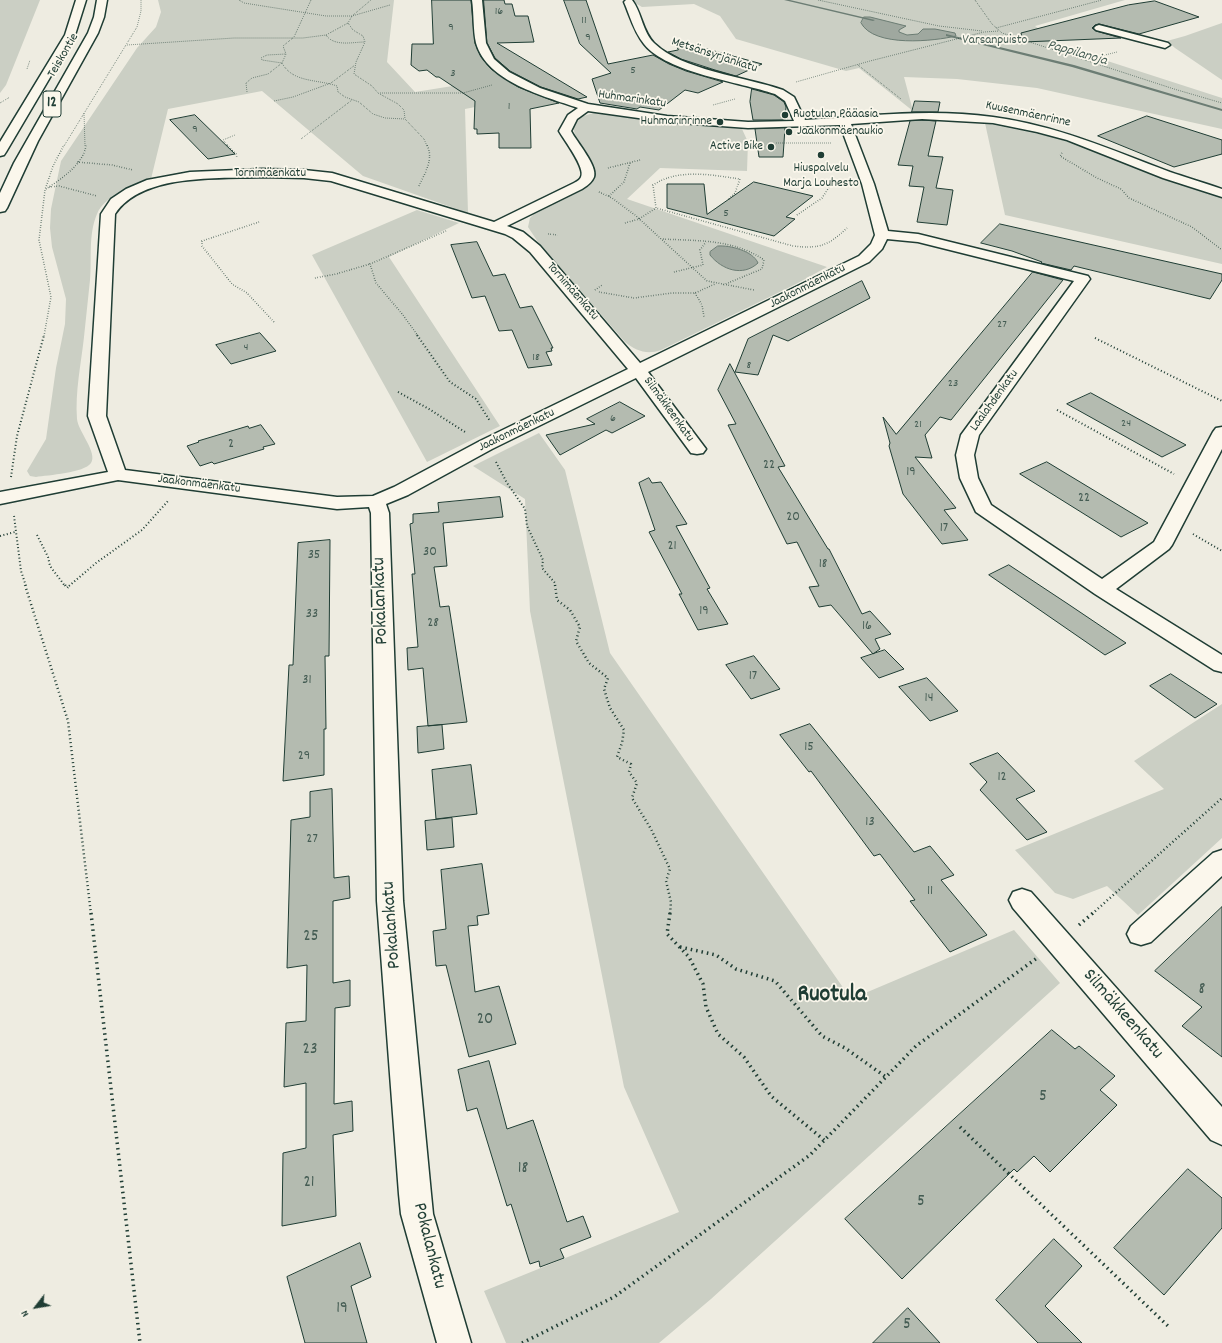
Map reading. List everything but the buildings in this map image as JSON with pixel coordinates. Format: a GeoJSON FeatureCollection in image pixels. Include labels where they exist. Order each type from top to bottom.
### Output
{"type":"FeatureCollection","features":[{"type":"Feature","properties":{"kind":"main road","name":"Teiskontie"},"geometry":{"type":"LineString","coordinates":[[0,152],[70,35],[81,0]]}},
{"type":"Feature","properties":{"kind":"main road","name":"Teiskontie"},"geometry":{"type":"LineString","coordinates":[[0,208],[10,184],[34,137],[93,33],[99,17],[102,0]]}},
{"type":"Feature","properties":{"kind":"main road","name":"Huhmarinkatu"},"geometry":{"type":"LineString","coordinates":[[477,0],[481,43],[496,66],[505,74],[518,81],[547,94],[586,107],[632,115],[702,123],[748,125],[801,124],[844,121]]}},
{"type":"Feature","properties":{"kind":"main road","name":"Metsänsyrjänkatu"},"geometry":{"type":"LineString","coordinates":[[629,2],[645,38],[650,46],[661,54],[672,60],[693,67],[771,89],[790,99],[801,124]]}},
{"type":"Feature","properties":{"kind":"main road"},"geometry":{"type":"LineString","coordinates":[[1099,28],[1165,45]]}},
{"type":"Feature","properties":{"kind":"main road"},"geometry":{"type":"LineString","coordinates":[[497,226],[578,186],[586,179],[588,174],[585,164],[568,139],[565,131],[572,117],[586,107]]}},
{"type":"Feature","properties":{"kind":"main road","name":"Kuusenmäenrinne"},"geometry":{"type":"LineString","coordinates":[[844,121],[922,116],[993,120],[1043,130],[1080,141],[1154,171],[1222,193]]}},
{"type":"Feature","properties":{"kind":"main road"},"geometry":{"type":"LineString","coordinates":[[844,121],[868,184],[882,235]]}},
{"type":"Feature","properties":{"kind":"main road","name":"Tornimäenkatu"},"geometry":{"type":"LineString","coordinates":[[116,202],[140,187],[179,177],[238,174],[304,174],[332,177],[473,221],[497,226],[518,235],[535,249],[639,371]]}},
{"type":"Feature","properties":{"kind":"main road"},"geometry":{"type":"LineString","coordinates":[[116,202],[108,214],[97,416],[118,475]]}},
{"type":"Feature","properties":{"kind":"main road","name":"Jaakonmäenkatu"},"geometry":{"type":"LineString","coordinates":[[0,498],[118,475],[337,503],[376,501],[401,491],[486,445],[864,259],[877,246],[882,235]]}},
{"type":"Feature","properties":{"kind":"main road","name":"Laalahdenkatu"},"geometry":{"type":"LineString","coordinates":[[882,235],[918,238],[1084,279],[970,435],[965,455],[969,478],[983,508],[1102,589],[1222,665]]}},
{"type":"Feature","properties":{"kind":"main road","name":"Silmäkkeenkatu"},"geometry":{"type":"LineString","coordinates":[[639,371],[696,449]]}},
{"type":"Feature","properties":{"kind":"main road"},"geometry":{"type":"LineString","coordinates":[[1102,589],[1162,545],[1222,432]]}},
{"type":"Feature","properties":{"kind":"main road","name":"Pokalankatu"},"geometry":{"type":"LineString","coordinates":[[376,501],[380,513],[390,901],[415,1194],[417,1214],[454,1343]]}},
{"type":"Feature","properties":{"kind":"main road"},"geometry":{"type":"LineString","coordinates":[[1140,934],[1222,860]]}},
{"type":"Feature","properties":{"kind":"main road","name":"Silmäkkeenkatu"},"geometry":{"type":"LineString","coordinates":[[1022,900],[1222,1130]]}},
{"type":"Feature","properties":{"kind":"path"},"geometry":{"type":"LineString","coordinates":[[10,483],[17,436],[46,329],[51,297],[39,240],[45,190],[53,166],[84,112],[137,28],[141,11],[141,0]]}},
{"type":"Feature","properties":{"kind":"path"},"geometry":{"type":"LineString","coordinates":[[239,0],[244,3],[326,16],[352,16],[390,5]]}},
{"type":"Feature","properties":{"kind":"path"},"geometry":{"type":"LineString","coordinates":[[247,92],[246,83],[252,78],[268,74],[282,63],[286,54],[283,46],[294,37],[311,0]]}},
{"type":"Feature","properties":{"kind":"path"},"geometry":{"type":"LineString","coordinates":[[126,45],[234,38],[326,35],[348,23],[352,16],[371,0]]}},
{"type":"Feature","properties":{"kind":"path"},"geometry":{"type":"LineString","coordinates":[[818,0],[939,26],[984,32]]}},
{"type":"Feature","properties":{"kind":"path"},"geometry":{"type":"LineString","coordinates":[[975,0],[999,31]]}},
{"type":"Feature","properties":{"kind":"path"},"geometry":{"type":"LineString","coordinates":[[996,28],[1102,0]]}},
{"type":"Feature","properties":{"kind":"path"},"geometry":{"type":"LineString","coordinates":[[348,23],[353,30],[363,36],[365,42],[353,70],[354,74],[372,86],[378,93],[398,104],[404,110],[406,119],[424,139],[430,151],[428,167],[417,189],[408,201]]}},
{"type":"Feature","properties":{"kind":"path"},"geometry":{"type":"LineString","coordinates":[[714,104],[858,64],[984,32],[999,31],[1181,92],[1222,103]]}},
{"type":"Feature","properties":{"kind":"path"},"geometry":{"type":"LineString","coordinates":[[326,35],[327,38],[333,42],[365,42]]}},
{"type":"Feature","properties":{"kind":"path"},"geometry":{"type":"LineString","coordinates":[[1084,60],[1117,52]]}},
{"type":"Feature","properties":{"kind":"path"},"geometry":{"type":"LineString","coordinates":[[282,63],[262,60],[261,58],[267,55],[286,54]]}},
{"type":"Feature","properties":{"kind":"path"},"geometry":{"type":"LineString","coordinates":[[282,63],[285,70],[292,76],[307,80],[331,83],[337,86],[338,92],[352,100],[359,102],[373,114],[385,118],[406,119]]}},
{"type":"Feature","properties":{"kind":"path"},"geometry":{"type":"LineString","coordinates":[[858,64],[922,116]]}},
{"type":"Feature","properties":{"kind":"path"},"geometry":{"type":"LineString","coordinates":[[274,101],[293,97],[331,83],[355,65]]}},
{"type":"Feature","properties":{"kind":"path"},"geometry":{"type":"LineString","coordinates":[[378,93],[463,93],[498,83],[518,81]]}},
{"type":"Feature","properties":{"kind":"path"},"geometry":{"type":"LineString","coordinates":[[301,139],[352,100]]}},
{"type":"Feature","properties":{"kind":"path"},"geometry":{"type":"LineString","coordinates":[[45,190],[56,182],[83,156],[86,134],[84,112]]}},
{"type":"Feature","properties":{"kind":"path"},"geometry":{"type":"LineString","coordinates":[[235,135],[223,140],[236,154],[239,164],[238,174]]}},
{"type":"Feature","properties":{"kind":"path"},"geometry":{"type":"LineString","coordinates":[[775,143],[836,143]]}},
{"type":"Feature","properties":{"kind":"path"},"geometry":{"type":"LineString","coordinates":[[588,174],[640,160]]}},
{"type":"Feature","properties":{"kind":"path"},"geometry":{"type":"LineString","coordinates":[[77,162],[112,165],[145,173],[179,177]]}},
{"type":"Feature","properties":{"kind":"path"},"geometry":{"type":"LineString","coordinates":[[609,196],[624,182],[630,162]]}},
{"type":"Feature","properties":{"kind":"path"},"geometry":{"type":"LineString","coordinates":[[1077,166],[1096,178],[1121,189],[1129,198],[1192,227],[1222,250]]}},
{"type":"Feature","properties":{"kind":"path"},"geometry":{"type":"LineString","coordinates":[[656,208],[653,185],[665,178],[679,175],[699,174],[740,179],[735,193],[729,198]]}},
{"type":"Feature","properties":{"kind":"path"},"geometry":{"type":"LineString","coordinates":[[797,215],[818,203],[829,190],[832,183]]}},
{"type":"Feature","properties":{"kind":"path"},"geometry":{"type":"LineString","coordinates":[[49,188],[59,186],[74,189],[116,202]]}},
{"type":"Feature","properties":{"kind":"path"},"geometry":{"type":"LineString","coordinates":[[578,186],[594,189],[609,196],[639,219],[707,281],[715,284],[774,294],[786,298]]}},
{"type":"Feature","properties":{"kind":"path"},"geometry":{"type":"LineString","coordinates":[[625,223],[639,219],[656,208],[803,248],[815,248],[832,243],[847,228]]}},
{"type":"Feature","properties":{"kind":"path"},"geometry":{"type":"LineString","coordinates":[[315,278],[336,274],[370,264],[405,248],[473,221]]}},
{"type":"Feature","properties":{"kind":"path"},"geometry":{"type":"LineString","coordinates":[[258,222],[202,240],[202,246],[232,284],[247,293],[274,322]]}},
{"type":"Feature","properties":{"kind":"path"},"geometry":{"type":"LineString","coordinates":[[663,240],[706,242],[744,248],[755,253],[764,260],[762,269],[722,285]]}},
{"type":"Feature","properties":{"kind":"path"},"geometry":{"type":"LineString","coordinates":[[674,272],[703,265],[699,254],[700,249],[706,242]]}},
{"type":"Feature","properties":{"kind":"path"},"geometry":{"type":"LineString","coordinates":[[370,264],[376,283],[403,315],[450,382],[476,399],[491,423]]}},
{"type":"Feature","properties":{"kind":"path"},"geometry":{"type":"LineString","coordinates":[[602,285],[593,291],[634,298],[672,293],[695,294],[715,284]]}},
{"type":"Feature","properties":{"kind":"path"},"geometry":{"type":"LineString","coordinates":[[695,294],[702,305],[705,323]]}},
{"type":"Feature","properties":{"kind":"path"},"geometry":{"type":"LineString","coordinates":[[1095,338],[1222,400]]}},
{"type":"Feature","properties":{"kind":"path"},"geometry":{"type":"LineString","coordinates":[[398,392],[429,409],[473,438],[482,440],[507,483],[525,509],[527,526],[543,560],[542,568],[555,583],[558,600],[570,610],[580,627],[576,641],[589,663],[608,678],[604,689],[610,708],[624,730],[622,743],[617,757],[632,764],[629,772],[637,783],[632,798],[651,829],[670,869],[666,881],[671,902],[667,934],[689,957],[703,984],[706,1007],[718,1034],[744,1058],[771,1096],[824,1140]]}},
{"type":"Feature","properties":{"kind":"path"},"geometry":{"type":"LineString","coordinates":[[1057,410],[1194,485]]}},
{"type":"Feature","properties":{"kind":"path"},"geometry":{"type":"LineString","coordinates":[[37,535],[48,557],[50,566],[68,588],[96,563],[142,530],[169,501]]}},
{"type":"Feature","properties":{"kind":"path"},"geometry":{"type":"LineString","coordinates":[[14,514],[21,572],[68,721],[105,1025],[140,1343]]}},
{"type":"Feature","properties":{"kind":"path"},"geometry":{"type":"LineString","coordinates":[[1174,523],[1222,551]]}},
{"type":"Feature","properties":{"kind":"path"},"geometry":{"type":"LineString","coordinates":[[0,536],[15,532]]}},
{"type":"Feature","properties":{"kind":"path"},"geometry":{"type":"LineString","coordinates":[[522,1343],[614,1297],[810,1155],[916,1046],[1059,942],[1222,798]]}},
{"type":"Feature","properties":{"kind":"path"},"geometry":{"type":"LineString","coordinates":[[680,947],[716,955],[736,969],[775,981],[822,1036],[845,1048],[886,1077]]}},
{"type":"Feature","properties":{"kind":"path"},"geometry":{"type":"LineString","coordinates":[[960,1127],[1168,1326]]}},
{"type":"Feature","properties":{"kind":"green space"},"geometry":{"type":"Polygon","coordinates":[[[0,0],[40,0],[6,85],[0,93],[0,0]]]}},
{"type":"Feature","properties":{"kind":"green space"},"geometry":{"type":"Polygon","coordinates":[[[158,0],[394,0],[387,62],[415,92],[503,78],[536,95],[465,109],[468,213],[363,176],[262,91],[168,109],[151,179],[113,196],[106,202],[97,214],[92,230],[90,280],[77,409],[78,424],[92,454],[91,463],[74,471],[36,477],[30,476],[27,471],[46,439],[56,368],[65,324],[66,299],[52,247],[50,228],[51,209],[61,161],[137,48],[156,27],[161,12],[158,0]]]}},
{"type":"Feature","properties":{"kind":"green space","name":"Varsanpuisto"},"geometry":{"type":"Polygon","coordinates":[[[630,0],[1125,0],[1035,26],[1061,46],[1222,98],[1222,129],[1037,88],[957,79],[904,77],[913,111],[859,68],[846,71],[736,39],[720,16],[694,4],[642,7],[630,0]]]}},
{"type":"Feature","properties":{"kind":"green space"},"geometry":{"type":"Polygon","coordinates":[[[1222,23],[1222,80],[1167,41],[1185,36],[1222,23]]]}},
{"type":"Feature","properties":{"kind":"green space"},"geometry":{"type":"Polygon","coordinates":[[[597,112],[742,129],[748,142],[747,171],[660,168],[627,199],[827,267],[796,284],[661,350],[646,352],[629,345],[538,242],[528,227],[530,218],[534,214],[582,189],[593,177],[594,169],[576,137],[573,128],[580,117],[597,112]]]}},
{"type":"Feature","properties":{"kind":"green space"},"geometry":{"type":"Polygon","coordinates":[[[985,123],[1053,137],[1080,146],[1163,179],[1222,198],[1222,264],[1005,215],[985,123]]]}},
{"type":"Feature","properties":{"kind":"green space"},"geometry":{"type":"Polygon","coordinates":[[[417,210],[459,223],[389,257],[500,426],[427,462],[312,255],[417,210]]]}},
{"type":"Feature","properties":{"kind":"green space"},"geometry":{"type":"Polygon","coordinates":[[[539,433],[565,470],[610,653],[851,999],[1014,930],[1060,983],[711,1299],[659,1343],[506,1343],[484,1291],[679,1212],[624,1087],[530,611],[525,499],[473,466],[539,433]]]}},
{"type":"Feature","properties":{"kind":"green space"},"geometry":{"type":"Polygon","coordinates":[[[1222,704],[1222,838],[1138,915],[1107,886],[1073,899],[1055,893],[1015,850],[1164,789],[1134,761],[1222,704]]]}},
{"type":"Feature","properties":{"kind":"shaded area"},"geometry":{"type":"Polygon","coordinates":[[[864,17],[870,17],[906,26],[899,30],[899,32],[907,35],[918,34],[923,29],[935,29],[955,33],[956,36],[920,41],[891,39],[878,36],[868,31],[861,23],[864,17]]]}},
{"type":"Feature","properties":{"kind":"shaded area"},"geometry":{"type":"Polygon","coordinates":[[[718,246],[729,247],[746,252],[758,263],[746,270],[739,271],[727,268],[720,265],[710,255],[710,252],[718,246]]]}},
{"type":"Feature","properties":{"kind":"waterway","name":"Pappilanoja"},"geometry":{"type":"LineString","coordinates":[[786,0],[873,20]]}},
{"type":"Feature","properties":{"kind":"waterway","name":"Pappilanoja"},"geometry":{"type":"LineString","coordinates":[[947,35],[1073,66],[1222,110]]}},
{"type":"Feature","properties":{"kind":"place","name":"Ruotulan Pääasia"},"geometry":{"type":"Point","coordinates":[785,115]}},
{"type":"Feature","properties":{"kind":"place","name":"Huhmarinrinne"},"geometry":{"type":"Point","coordinates":[720,122]}},
{"type":"Feature","properties":{"kind":"place","name":"Jaakonmäenaukio"},"geometry":{"type":"Point","coordinates":[789,132]}},
{"type":"Feature","properties":{"kind":"place","name":"Active Bike"},"geometry":{"type":"Point","coordinates":[771,147]}},
{"type":"Feature","properties":{"kind":"place","name":"Hiuspalvelu Marja Louhesto"},"geometry":{"type":"Point","coordinates":[821,155]}},
{"type":"Feature","properties":{"kind":"district","name":"Ruotula"},"geometry":{"type":"Point","coordinates":[832,997]}}]}
